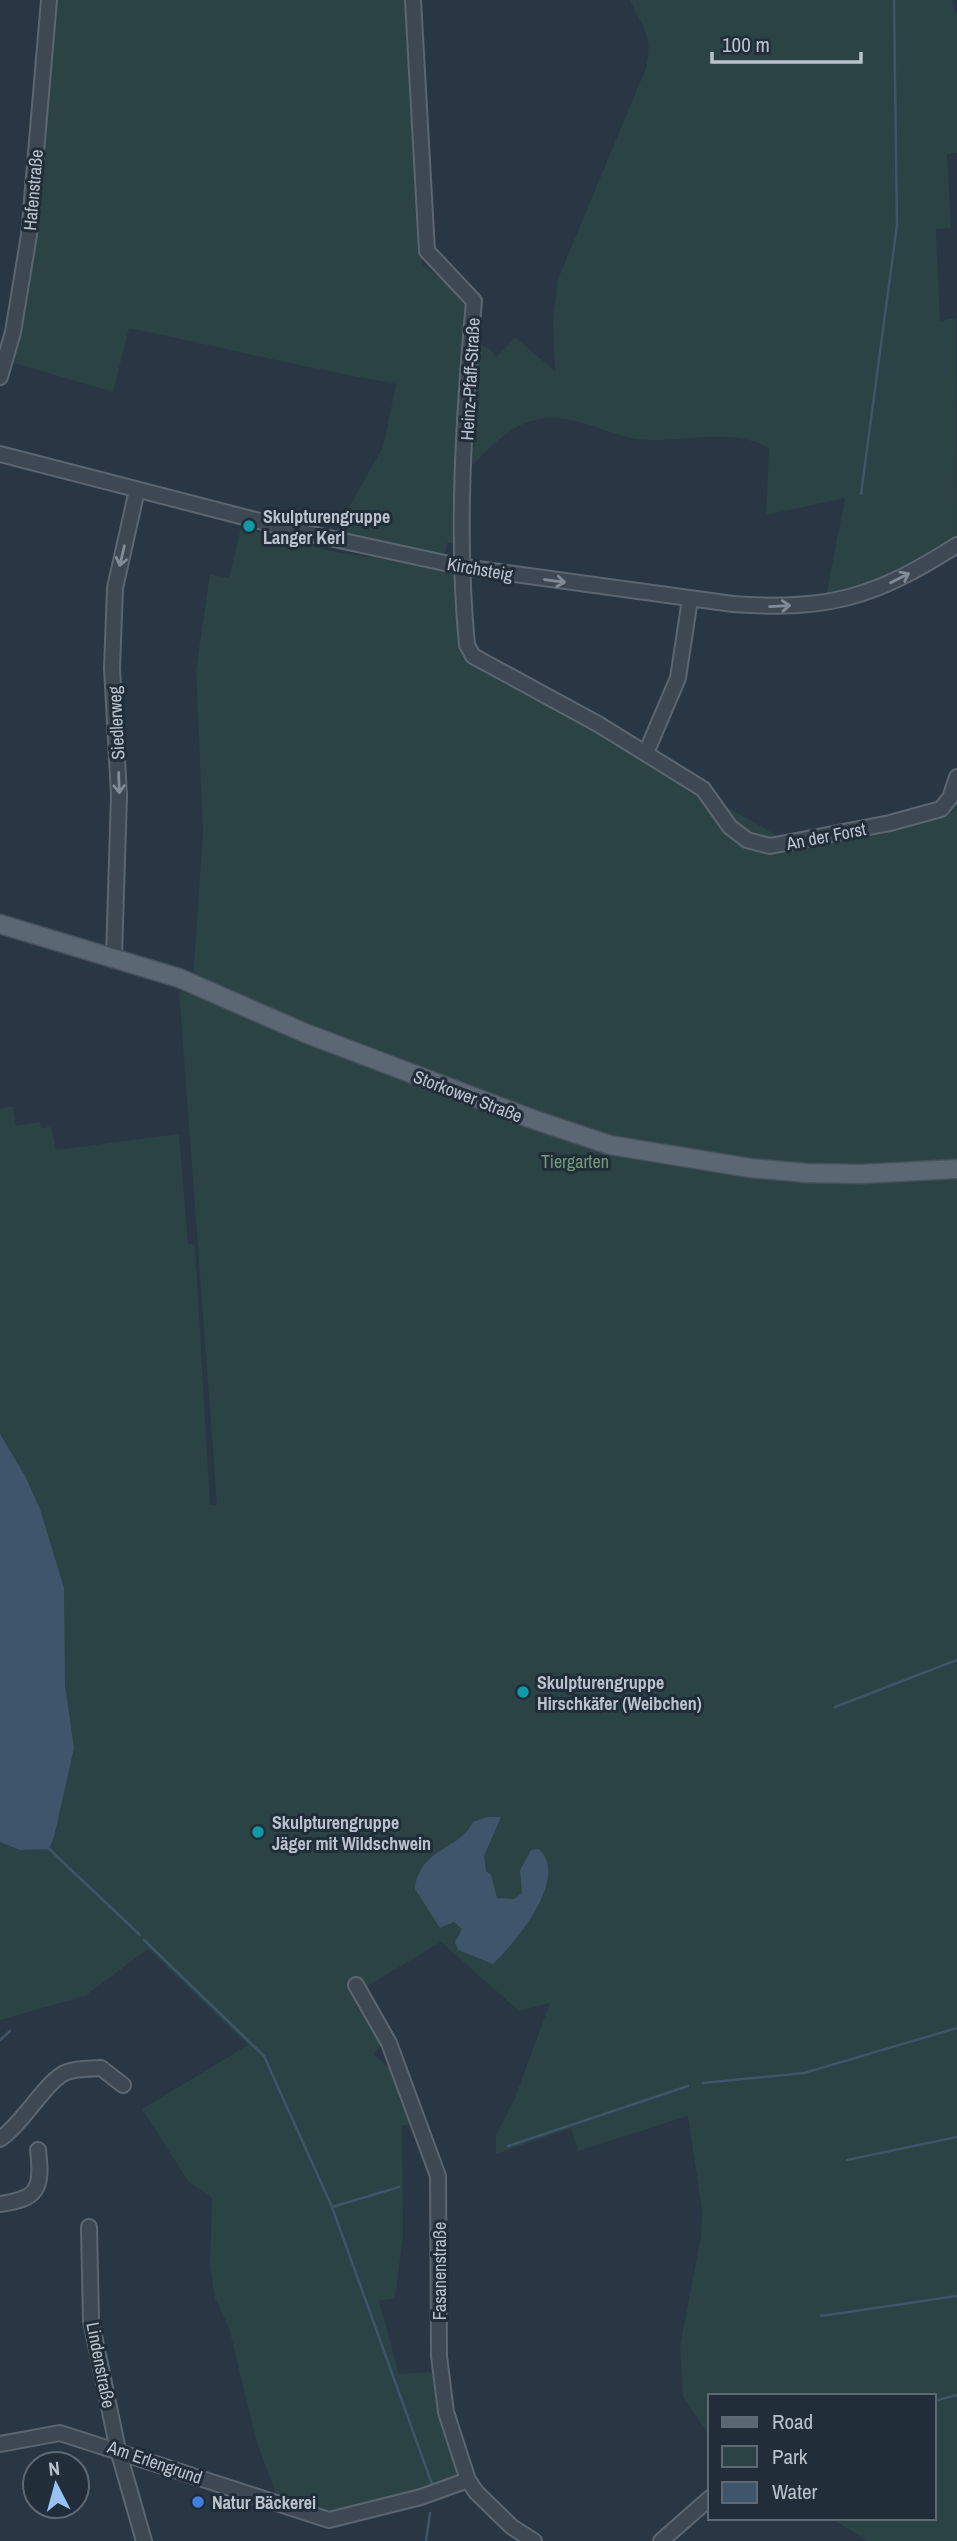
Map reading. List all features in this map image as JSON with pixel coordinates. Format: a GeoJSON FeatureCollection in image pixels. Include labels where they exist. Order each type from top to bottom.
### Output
{"type":"FeatureCollection","features":[{"type":"Feature","properties":{"kind":"main road","name":"Storkower Straße"},"geometry":{"type":"LineString","coordinates":[[0,925],[179,978],[305,1033],[424,1079],[610,1145],[724,1164],[806,1173],[862,1174],[957,1169]]}},
{"type":"Feature","properties":{"kind":"street","name":"Hafenstraße"},"geometry":{"type":"LineString","coordinates":[[0,377],[17,311],[29,236],[48,0]]}},
{"type":"Feature","properties":{"kind":"street","name":"Heinz-Pfaff-Straße"},"geometry":{"type":"LineString","coordinates":[[413,0],[427,251],[474,301],[467,379],[463,567]]}},
{"type":"Feature","properties":{"kind":"street","name":"Kirchsteig"},"geometry":{"type":"LineString","coordinates":[[0,454],[302,532],[463,567],[690,599],[771,607],[844,601],[879,589],[957,545]]}},
{"type":"Feature","properties":{"kind":"street","name":"Siedlerweg"},"geometry":{"type":"LineString","coordinates":[[114,957],[119,795],[112,668],[115,588],[137,490]]}},
{"type":"Feature","properties":{"kind":"street","name":"An der Forst"},"geometry":{"type":"LineString","coordinates":[[463,567],[467,645],[473,656],[646,753],[703,789],[730,827],[747,840],[770,846],[914,817],[941,809],[950,798],[957,777]]}},
{"type":"Feature","properties":{"kind":"street"},"geometry":{"type":"LineString","coordinates":[[646,753],[678,678],[690,599]]}},
{"type":"Feature","properties":{"kind":"street","name":"Fasanenstraße"},"geometry":{"type":"LineString","coordinates":[[356,1985],[389,2043],[436,2169],[440,2260],[439,2356],[446,2412],[468,2480],[489,2507],[534,2541]]}},
{"type":"Feature","properties":{"kind":"street"},"geometry":{"type":"LineString","coordinates":[[0,2139],[27,2116],[54,2081],[67,2072],[101,2068],[123,2085]]}},
{"type":"Feature","properties":{"kind":"street"},"geometry":{"type":"LineString","coordinates":[[0,2204],[26,2200],[33,2195],[38,2150]]}},
{"type":"Feature","properties":{"kind":"street","name":"Lindenstraße"},"geometry":{"type":"LineString","coordinates":[[89,2227],[91,2321],[118,2450],[144,2541]]}},
{"type":"Feature","properties":{"kind":"street","name":"Am Erlengrund"},"geometry":{"type":"LineString","coordinates":[[0,2444],[61,2433],[329,2520],[421,2497],[468,2480]]}},
{"type":"Feature","properties":{"kind":"street"},"geometry":{"type":"LineString","coordinates":[[661,2541],[708,2500]]}},
{"type":"Feature","properties":{"kind":"green space"},"geometry":{"type":"Polygon","coordinates":[[[53,0],[421,0],[422,21],[411,22],[422,264],[470,303],[456,544],[447,543],[444,559],[334,534],[383,447],[396,384],[129,328],[113,392],[11,362],[53,0]]]}},
{"type":"Feature","properties":{"kind":"green space"},"geometry":{"type":"Polygon","coordinates":[[[630,0],[952,0],[957,15],[957,153],[947,154],[951,228],[936,229],[940,321],[956,318],[957,540],[890,579],[825,601],[845,498],[766,515],[769,448],[741,438],[648,440],[574,421],[544,418],[528,422],[511,431],[469,468],[474,342],[490,349],[496,357],[515,337],[555,371],[553,318],[558,279],[646,68],[648,39],[630,0]]]}},
{"type":"Feature","properties":{"kind":"green space","name":"Tiergarten"},"geometry":{"type":"Polygon","coordinates":[[[241,527],[331,551],[397,561],[458,575],[461,652],[522,687],[567,707],[651,765],[796,846],[953,812],[957,802],[957,2541],[868,2541],[833,2520],[936,2520],[936,2394],[708,2394],[708,2433],[683,2397],[680,2346],[701,2237],[702,2211],[688,2116],[578,2151],[571,2128],[496,2154],[496,2135],[514,2100],[550,2003],[519,2011],[441,1942],[361,1990],[387,2038],[374,2054],[386,2066],[395,2069],[416,2123],[402,2126],[403,2236],[395,2298],[379,2301],[399,2374],[432,2372],[439,2419],[456,2464],[456,2475],[446,2484],[332,2515],[278,2499],[257,2443],[229,2328],[215,2298],[210,2265],[212,2198],[188,2181],[142,2109],[248,2045],[148,1949],[85,1996],[0,2020],[0,1109],[13,1106],[16,1126],[40,1122],[41,1128],[51,1127],[56,1150],[179,1134],[188,1243],[195,1245],[210,1505],[217,1505],[179,991],[188,994],[194,966],[203,832],[196,670],[210,574],[229,578],[241,527]]]}},
{"type":"Feature","properties":{"kind":"water"},"geometry":{"type":"Polygon","coordinates":[[[0,1434],[25,1476],[40,1509],[64,1588],[65,1686],[74,1748],[49,1849],[20,1850],[0,1842],[0,1434]]]}},
{"type":"Feature","properties":{"kind":"water"},"geometry":{"type":"Polygon","coordinates":[[[487,1817],[501,1817],[484,1856],[486,1871],[491,1875],[497,1898],[514,1899],[522,1893],[520,1870],[531,1850],[539,1849],[547,1861],[548,1876],[544,1892],[526,1925],[493,1964],[458,1950],[455,1942],[462,1929],[454,1922],[440,1928],[415,1889],[418,1875],[432,1857],[459,1839],[473,1822],[487,1817]]]}},
{"type":"Feature","properties":{"kind":"waterway"},"geometry":{"type":"LineString","coordinates":[[861,494],[897,225],[894,0]]}},
{"type":"Feature","properties":{"kind":"waterway"},"geometry":{"type":"LineString","coordinates":[[835,1707],[957,1660]]}},
{"type":"Feature","properties":{"kind":"waterway"},"geometry":{"type":"LineString","coordinates":[[48,1848],[140,1935]]}},
{"type":"Feature","properties":{"kind":"waterway"},"geometry":{"type":"LineString","coordinates":[[144,1940],[264,2056],[332,2207],[432,2484]]}},
{"type":"Feature","properties":{"kind":"waterway"},"geometry":{"type":"LineString","coordinates":[[703,2083],[804,2073],[957,2028]]}},
{"type":"Feature","properties":{"kind":"waterway"},"geometry":{"type":"LineString","coordinates":[[0,2040],[10,2031]]}},
{"type":"Feature","properties":{"kind":"waterway"},"geometry":{"type":"LineString","coordinates":[[508,2146],[688,2086]]}},
{"type":"Feature","properties":{"kind":"waterway"},"geometry":{"type":"LineString","coordinates":[[847,2160],[957,2137]]}},
{"type":"Feature","properties":{"kind":"waterway"},"geometry":{"type":"LineString","coordinates":[[332,2207],[399,2187]]}},
{"type":"Feature","properties":{"kind":"waterway"},"geometry":{"type":"LineString","coordinates":[[821,2316],[957,2296]]}},
{"type":"Feature","properties":{"kind":"waterway"},"geometry":{"type":"LineString","coordinates":[[936,2400],[957,2395]]}},
{"type":"Feature","properties":{"kind":"waterway"},"geometry":{"type":"LineString","coordinates":[[426,2541],[430,2513]]}},
{"type":"Feature","properties":{"kind":"place","name":"Skulpturengruppe Langer Kerl"},"geometry":{"type":"Point","coordinates":[249,526]}},
{"type":"Feature","properties":{"kind":"place","name":"Skulpturengruppe Hirschkäfer (Weibchen)"},"geometry":{"type":"Point","coordinates":[523,1692]}},
{"type":"Feature","properties":{"kind":"place","name":"Skulpturengruppe Jäger mit Wildschwein"},"geometry":{"type":"Point","coordinates":[258,1832]}},
{"type":"Feature","properties":{"kind":"place","name":"Natur Bäckerei"},"geometry":{"type":"Point","coordinates":[198,2502]}}]}
